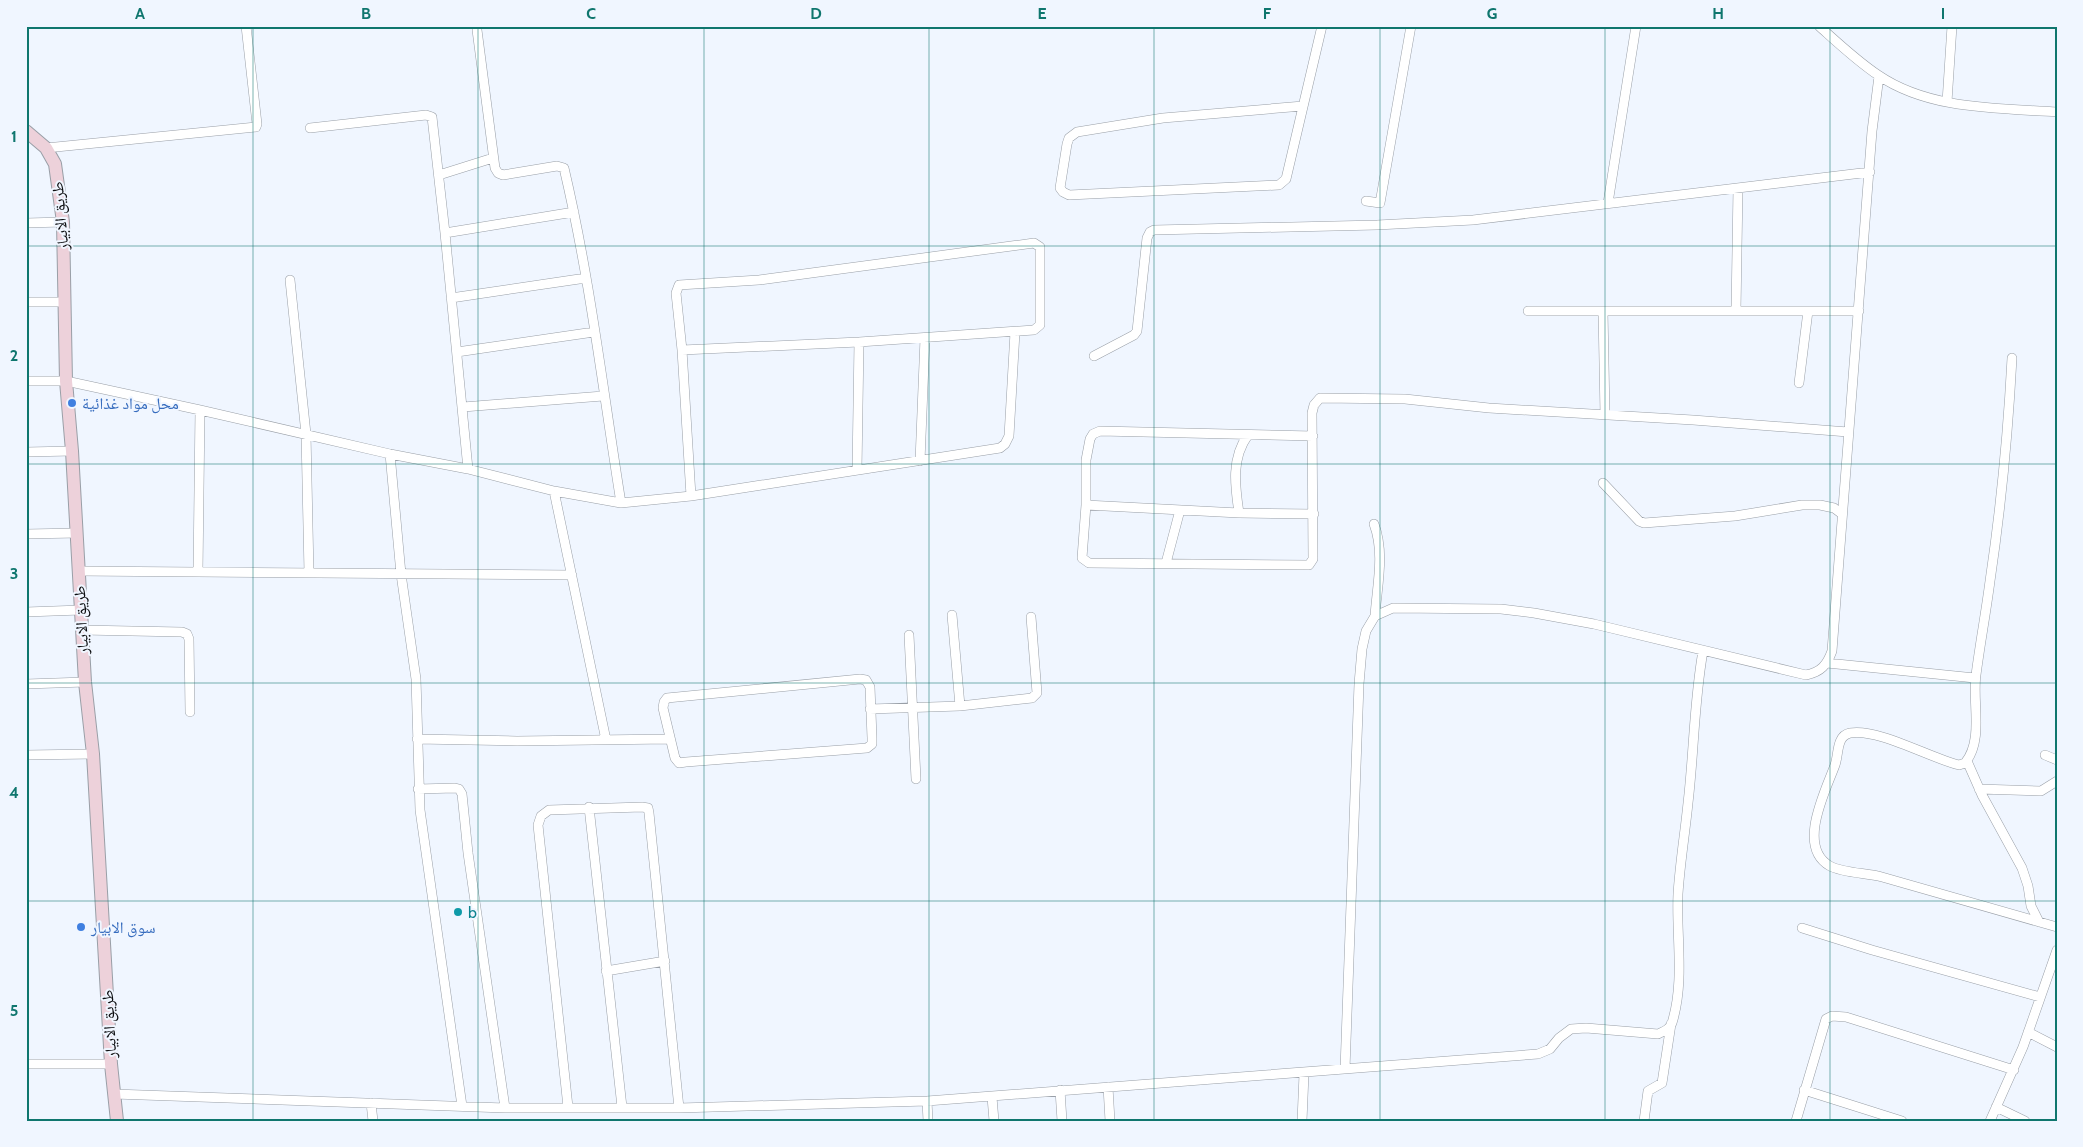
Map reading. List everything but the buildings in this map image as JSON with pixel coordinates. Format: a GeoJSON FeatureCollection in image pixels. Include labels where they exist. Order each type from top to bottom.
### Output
{"type":"FeatureCollection","features":[{"type":"Feature","properties":{"kind":"main road","name":"طريق الابيار"},"geometry":{"type":"LineString","coordinates":[[26,131],[46,148],[55,164],[63,222],[66,382],[72,451],[85,682],[93,754],[111,1064],[117,1121]]}},
{"type":"Feature","properties":{"kind":"street"},"geometry":{"type":"LineString","coordinates":[[46,148],[256,127],[246,26]]}},
{"type":"Feature","properties":{"kind":"street"},"geometry":{"type":"LineString","coordinates":[[1303,106],[1164,118],[1077,132],[1069,138],[1067,144],[1060,188],[1069,195],[1279,185],[1286,179],[1322,26]]}},
{"type":"Feature","properties":{"kind":"street"},"geometry":{"type":"LineString","coordinates":[[1366,201],[1380,203],[1411,26]]}},
{"type":"Feature","properties":{"kind":"street"},"geometry":{"type":"LineString","coordinates":[[1608,203],[1636,26]]}},
{"type":"Feature","properties":{"kind":"street"},"geometry":{"type":"LineString","coordinates":[[1819,26],[1879,76],[1906,90],[1947,102],[1982,107],[2057,112]]}},
{"type":"Feature","properties":{"kind":"street"},"geometry":{"type":"LineString","coordinates":[[1947,102],[1952,26]]}},
{"type":"Feature","properties":{"kind":"street"},"geometry":{"type":"LineString","coordinates":[[477,30],[495,168],[498,173],[503,175],[557,166],[564,168],[586,278],[603,396],[622,503]]}},
{"type":"Feature","properties":{"kind":"street"},"geometry":{"type":"LineString","coordinates":[[1375,616],[1393,608],[1501,609],[1594,624],[1806,675],[1815,673],[1828,662],[1832,651],[1848,432],[1879,76]]}},
{"type":"Feature","properties":{"kind":"street"},"geometry":{"type":"LineString","coordinates":[[310,128],[426,115],[432,117],[468,470]]}},
{"type":"Feature","properties":{"kind":"street"},"geometry":{"type":"LineString","coordinates":[[439,175],[494,158]]}},
{"type":"Feature","properties":{"kind":"street"},"geometry":{"type":"LineString","coordinates":[[1094,356],[1134,335],[1137,331],[1147,238],[1150,232],[1154,230],[1406,224],[1473,220],[1870,172]]}},
{"type":"Feature","properties":{"kind":"street"},"geometry":{"type":"LineString","coordinates":[[1736,311],[1738,188]]}},
{"type":"Feature","properties":{"kind":"street"},"geometry":{"type":"LineString","coordinates":[[445,233],[574,212]]}},
{"type":"Feature","properties":{"kind":"street"},"geometry":{"type":"LineString","coordinates":[[26,223],[63,222]]}},
{"type":"Feature","properties":{"kind":"street"},"geometry":{"type":"LineString","coordinates":[[682,350],[859,342],[1034,330],[1040,325],[1040,247],[1034,243],[759,280],[679,286],[676,293],[682,350],[691,496]]}},
{"type":"Feature","properties":{"kind":"street"},"geometry":{"type":"LineString","coordinates":[[451,298],[586,278]]}},
{"type":"Feature","properties":{"kind":"street"},"geometry":{"type":"LineString","coordinates":[[290,280],[306,434],[309,573]]}},
{"type":"Feature","properties":{"kind":"street"},"geometry":{"type":"LineString","coordinates":[[26,302],[64,302]]}},
{"type":"Feature","properties":{"kind":"street"},"geometry":{"type":"LineString","coordinates":[[1528,311],[1859,311]]}},
{"type":"Feature","properties":{"kind":"street"},"geometry":{"type":"LineString","coordinates":[[1603,311],[1605,415]]}},
{"type":"Feature","properties":{"kind":"street"},"geometry":{"type":"LineString","coordinates":[[1799,383],[1808,311]]}},
{"type":"Feature","properties":{"kind":"street"},"geometry":{"type":"LineString","coordinates":[[457,352],[594,332]]}},
{"type":"Feature","properties":{"kind":"street"},"geometry":{"type":"LineString","coordinates":[[26,381],[66,382],[468,470],[554,492],[622,503],[691,496],[1000,448],[1005,444],[1009,436],[1015,332]]}},
{"type":"Feature","properties":{"kind":"street"},"geometry":{"type":"LineString","coordinates":[[920,460],[926,338]]}},
{"type":"Feature","properties":{"kind":"street"},"geometry":{"type":"LineString","coordinates":[[857,470],[859,342]]}},
{"type":"Feature","properties":{"kind":"street"},"geometry":{"type":"LineString","coordinates":[[2012,358],[2009,425],[2000,510],[1975,678],[1974,745],[1971,756],[1967,761],[1959,765],[1890,740],[1853,733],[1844,736],[1840,742],[1836,764],[1818,810],[1815,825],[1818,850],[1823,860],[1831,866],[1874,875],[2057,927]]}},
{"type":"Feature","properties":{"kind":"street"},"geometry":{"type":"LineString","coordinates":[[463,407],[603,396]]}},
{"type":"Feature","properties":{"kind":"street"},"geometry":{"type":"LineString","coordinates":[[1313,436],[1100,431],[1093,434],[1086,460],[1086,505],[1082,558],[1089,563],[1310,565],[1313,559],[1314,514],[1313,436],[1312,413],[1314,405],[1320,398],[1404,399],[1489,408],[1848,432]]}},
{"type":"Feature","properties":{"kind":"street"},"geometry":{"type":"LineString","coordinates":[[198,572],[200,410]]}},
{"type":"Feature","properties":{"kind":"street"},"geometry":{"type":"LineString","coordinates":[[1239,513],[1236,489],[1236,459],[1241,444],[1248,435]]}},
{"type":"Feature","properties":{"kind":"street"},"geometry":{"type":"LineString","coordinates":[[26,452],[72,451]]}},
{"type":"Feature","properties":{"kind":"street"},"geometry":{"type":"LineString","coordinates":[[390,454],[401,574],[416,679],[418,789],[425,856],[462,1106]]}},
{"type":"Feature","properties":{"kind":"street"},"geometry":{"type":"LineString","coordinates":[[1603,483],[1639,521],[1644,523],[1735,516],[1802,505],[1820,505],[1834,508],[1842,514]]}},
{"type":"Feature","properties":{"kind":"street"},"geometry":{"type":"LineString","coordinates":[[554,492],[606,740]]}},
{"type":"Feature","properties":{"kind":"street"},"geometry":{"type":"LineString","coordinates":[[1086,505],[1239,513],[1314,514]]}},
{"type":"Feature","properties":{"kind":"street"},"geometry":{"type":"LineString","coordinates":[[1166,563],[1180,510]]}},
{"type":"Feature","properties":{"kind":"street"},"geometry":{"type":"LineString","coordinates":[[1344,1069],[1359,684],[1362,649],[1366,630],[1375,616],[1380,548],[1379,537],[1374,524]]}},
{"type":"Feature","properties":{"kind":"street"},"geometry":{"type":"LineString","coordinates":[[26,534],[77,533]]}},
{"type":"Feature","properties":{"kind":"street"},"geometry":{"type":"LineString","coordinates":[[78,571],[572,575]]}},
{"type":"Feature","properties":{"kind":"street"},"geometry":{"type":"LineString","coordinates":[[26,612],[81,610]]}},
{"type":"Feature","properties":{"kind":"street"},"geometry":{"type":"LineString","coordinates":[[952,614],[960,706]]}},
{"type":"Feature","properties":{"kind":"street"},"geometry":{"type":"LineString","coordinates":[[870,708],[960,706],[1032,698],[1037,693],[1032,617]]}},
{"type":"Feature","properties":{"kind":"street"},"geometry":{"type":"LineString","coordinates":[[82,630],[182,632],[187,634],[189,639],[190,712]]}},
{"type":"Feature","properties":{"kind":"street"},"geometry":{"type":"LineString","coordinates":[[909,635],[916,779]]}},
{"type":"Feature","properties":{"kind":"street"},"geometry":{"type":"LineString","coordinates":[[1644,1121],[1648,1090],[1662,1083],[1676,1000],[1680,967],[1679,876],[1688,804],[1697,681],[1702,651]]}},
{"type":"Feature","properties":{"kind":"street"},"geometry":{"type":"LineString","coordinates":[[1828,662],[1975,678]]}},
{"type":"Feature","properties":{"kind":"street"},"geometry":{"type":"LineString","coordinates":[[860,679],[866,680],[869,684],[872,744],[867,748],[679,763],[675,758],[670,739],[663,708],[667,698],[860,679]]}},
{"type":"Feature","properties":{"kind":"street"},"geometry":{"type":"LineString","coordinates":[[26,684],[85,682]]}},
{"type":"Feature","properties":{"kind":"street"},"geometry":{"type":"LineString","coordinates":[[417,739],[670,739]]}},
{"type":"Feature","properties":{"kind":"street"},"geometry":{"type":"LineString","coordinates":[[26,755],[93,754]]}},
{"type":"Feature","properties":{"kind":"street"},"geometry":{"type":"LineString","coordinates":[[2045,755],[2057,760]]}},
{"type":"Feature","properties":{"kind":"street"},"geometry":{"type":"LineString","coordinates":[[1967,761],[1979,789],[2022,868],[2028,886],[2031,906],[2039,922]]}},
{"type":"Feature","properties":{"kind":"street"},"geometry":{"type":"LineString","coordinates":[[1979,789],[2040,791],[2057,780]]}},
{"type":"Feature","properties":{"kind":"street"},"geometry":{"type":"LineString","coordinates":[[418,789],[455,788],[460,789],[462,794],[468,853],[505,1108]]}},
{"type":"Feature","properties":{"kind":"street"},"geometry":{"type":"LineString","coordinates":[[568,1107],[538,825],[541,816],[549,810],[588,807],[648,808],[679,1108]]}},
{"type":"Feature","properties":{"kind":"street"},"geometry":{"type":"LineString","coordinates":[[588,807],[622,1107]]}},
{"type":"Feature","properties":{"kind":"street"},"geometry":{"type":"LineString","coordinates":[[1802,928],[1872,950],[2040,997]]}},
{"type":"Feature","properties":{"kind":"street"},"geometry":{"type":"LineString","coordinates":[[1990,1121],[2014,1070],[2040,997],[2052,977],[2057,950]]}},
{"type":"Feature","properties":{"kind":"street"},"geometry":{"type":"LineString","coordinates":[[606,971],[665,962]]}},
{"type":"Feature","properties":{"kind":"street"},"geometry":{"type":"LineString","coordinates":[[1796,1121],[1826,1019],[1832,1016],[1846,1017],[2014,1070]]}},
{"type":"Feature","properties":{"kind":"street"},"geometry":{"type":"LineString","coordinates":[[114,1094],[505,1108],[679,1108],[927,1101],[1304,1074],[1344,1069],[1538,1054],[1550,1049],[1570,1030],[1586,1028],[1658,1034],[1668,1030],[1671,1024]]}},
{"type":"Feature","properties":{"kind":"street"},"geometry":{"type":"LineString","coordinates":[[2028,1032],[2057,1046]]}},
{"type":"Feature","properties":{"kind":"street"},"geometry":{"type":"LineString","coordinates":[[26,1064],[111,1064]]}},
{"type":"Feature","properties":{"kind":"street"},"geometry":{"type":"LineString","coordinates":[[1302,1121],[1304,1074]]}},
{"type":"Feature","properties":{"kind":"street"},"geometry":{"type":"LineString","coordinates":[[1108,1087],[1110,1121]]}},
{"type":"Feature","properties":{"kind":"street"},"geometry":{"type":"LineString","coordinates":[[1060,1090],[1062,1121]]}},
{"type":"Feature","properties":{"kind":"street"},"geometry":{"type":"LineString","coordinates":[[1804,1090],[1902,1121]]}},
{"type":"Feature","properties":{"kind":"street"},"geometry":{"type":"LineString","coordinates":[[992,1097],[994,1121]]}},
{"type":"Feature","properties":{"kind":"street"},"geometry":{"type":"LineString","coordinates":[[927,1101],[928,1121]]}},
{"type":"Feature","properties":{"kind":"street"},"geometry":{"type":"LineString","coordinates":[[371,1103],[374,1121]]}},
{"type":"Feature","properties":{"kind":"street"},"geometry":{"type":"LineString","coordinates":[[1996,1107],[2025,1121]]}},
{"type":"Feature","properties":{"kind":"place","name":"محل مواد غذائية"},"geometry":{"type":"Point","coordinates":[72,403]}},
{"type":"Feature","properties":{"kind":"place","name":"b"},"geometry":{"type":"Point","coordinates":[458,912]}},
{"type":"Feature","properties":{"kind":"place","name":"سوق الابيار"},"geometry":{"type":"Point","coordinates":[81,927]}}]}
